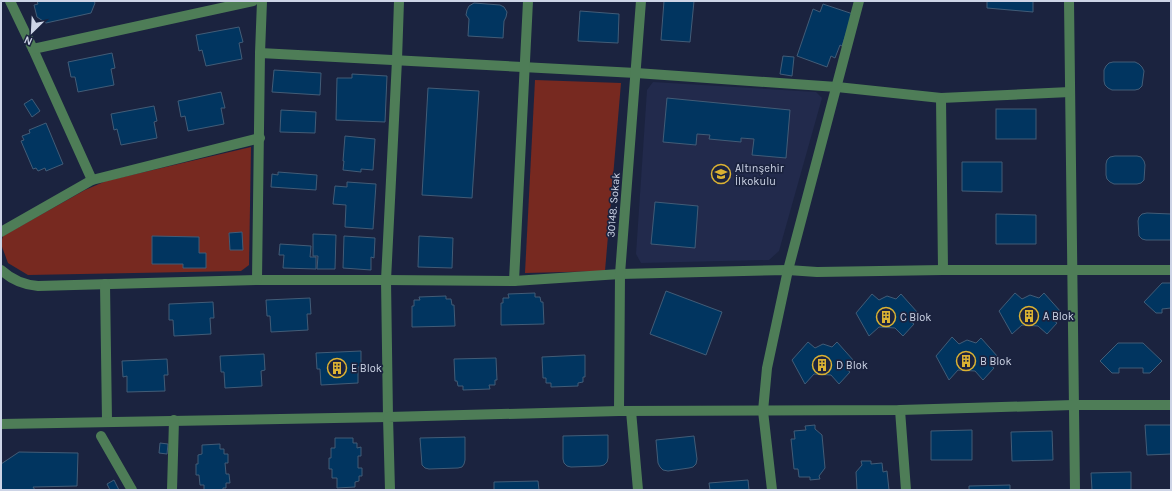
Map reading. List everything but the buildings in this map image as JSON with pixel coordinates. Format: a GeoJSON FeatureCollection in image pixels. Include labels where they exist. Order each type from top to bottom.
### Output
{"type":"FeatureCollection","features":[{"type":"Feature","properties":{"kind":"street"},"geometry":{"type":"LineString","coordinates":[[10,1],[92,180]]}},
{"type":"Feature","properties":{"kind":"street"},"geometry":{"type":"LineString","coordinates":[[33,49],[253,1]]}},
{"type":"Feature","properties":{"kind":"street"},"geometry":{"type":"LineString","coordinates":[[257,280],[262,1]]}},
{"type":"Feature","properties":{"kind":"street"},"geometry":{"type":"LineString","coordinates":[[390,490],[386,280],[397,60],[398,1]]}},
{"type":"Feature","properties":{"kind":"street"},"geometry":{"type":"LineString","coordinates":[[514,281],[528,1]]}},
{"type":"Feature","properties":{"kind":"street","name":"30148. Sokak"},"geometry":{"type":"LineString","coordinates":[[619,411],[620,274],[641,1]]}},
{"type":"Feature","properties":{"kind":"street"},"geometry":{"type":"LineString","coordinates":[[772,490],[763,411],[767,368],[788,270],[859,1]]}},
{"type":"Feature","properties":{"kind":"street"},"geometry":{"type":"LineString","coordinates":[[1069,1],[1075,490]]}},
{"type":"Feature","properties":{"kind":"street"},"geometry":{"type":"LineString","coordinates":[[260,53],[636,73],[837,87],[941,98],[1070,92]]}},
{"type":"Feature","properties":{"kind":"street"},"geometry":{"type":"LineString","coordinates":[[941,98],[943,270]]}},
{"type":"Feature","properties":{"kind":"street"},"geometry":{"type":"LineString","coordinates":[[1,232],[92,180],[260,138]]}},
{"type":"Feature","properties":{"kind":"street"},"geometry":{"type":"LineString","coordinates":[[1,270],[18,282],[38,286],[257,280],[514,281],[620,274],[788,270],[817,272],[943,270],[1171,270]]}},
{"type":"Feature","properties":{"kind":"street"},"geometry":{"type":"LineString","coordinates":[[105,284],[107,421]]}},
{"type":"Feature","properties":{"kind":"street"},"geometry":{"type":"LineString","coordinates":[[1,424],[619,411],[900,410],[1073,405],[1171,405]]}},
{"type":"Feature","properties":{"kind":"street"},"geometry":{"type":"LineString","coordinates":[[900,410],[906,490]]}},
{"type":"Feature","properties":{"kind":"street"},"geometry":{"type":"LineString","coordinates":[[632,411],[638,490]]}},
{"type":"Feature","properties":{"kind":"street"},"geometry":{"type":"LineString","coordinates":[[172,490],[174,420]]}},
{"type":"Feature","properties":{"kind":"street"},"geometry":{"type":"LineString","coordinates":[[101,436],[132,490]]}},
{"type":"Feature","properties":{"kind":"shaded area"},"geometry":{"type":"Polygon","coordinates":[[[535,80],[621,83],[605,271],[525,273],[535,80]]]}},
{"type":"Feature","properties":{"kind":"shaded area","name":"Altınşehir İlkokulu"},"geometry":{"type":"Polygon","coordinates":[[[653,82],[816,92],[822,98],[779,251],[769,260],[641,263],[636,254],[647,90],[653,82]]]}},
{"type":"Feature","properties":{"kind":"shaded area"},"geometry":{"type":"Polygon","coordinates":[[[251,147],[249,265],[241,271],[28,275],[8,263],[1,244],[3,236],[85,190],[106,181],[251,147]]]}},
{"type":"Feature","properties":{"kind":"place","name":"Altınşehir İlkokulu"},"geometry":{"type":"Point","coordinates":[721,174]}},
{"type":"Feature","properties":{"kind":"place","name":"A Blok"},"geometry":{"type":"Point","coordinates":[1029,316]}},
{"type":"Feature","properties":{"kind":"place","name":"C Blok"},"geometry":{"type":"Point","coordinates":[886,317]}},
{"type":"Feature","properties":{"kind":"place","name":"B Blok"},"geometry":{"type":"Point","coordinates":[966,361]}},
{"type":"Feature","properties":{"kind":"place","name":"D Blok"},"geometry":{"type":"Point","coordinates":[822,365]}},
{"type":"Feature","properties":{"kind":"place","name":"E Blok"},"geometry":{"type":"Point","coordinates":[337,368]}}]}
